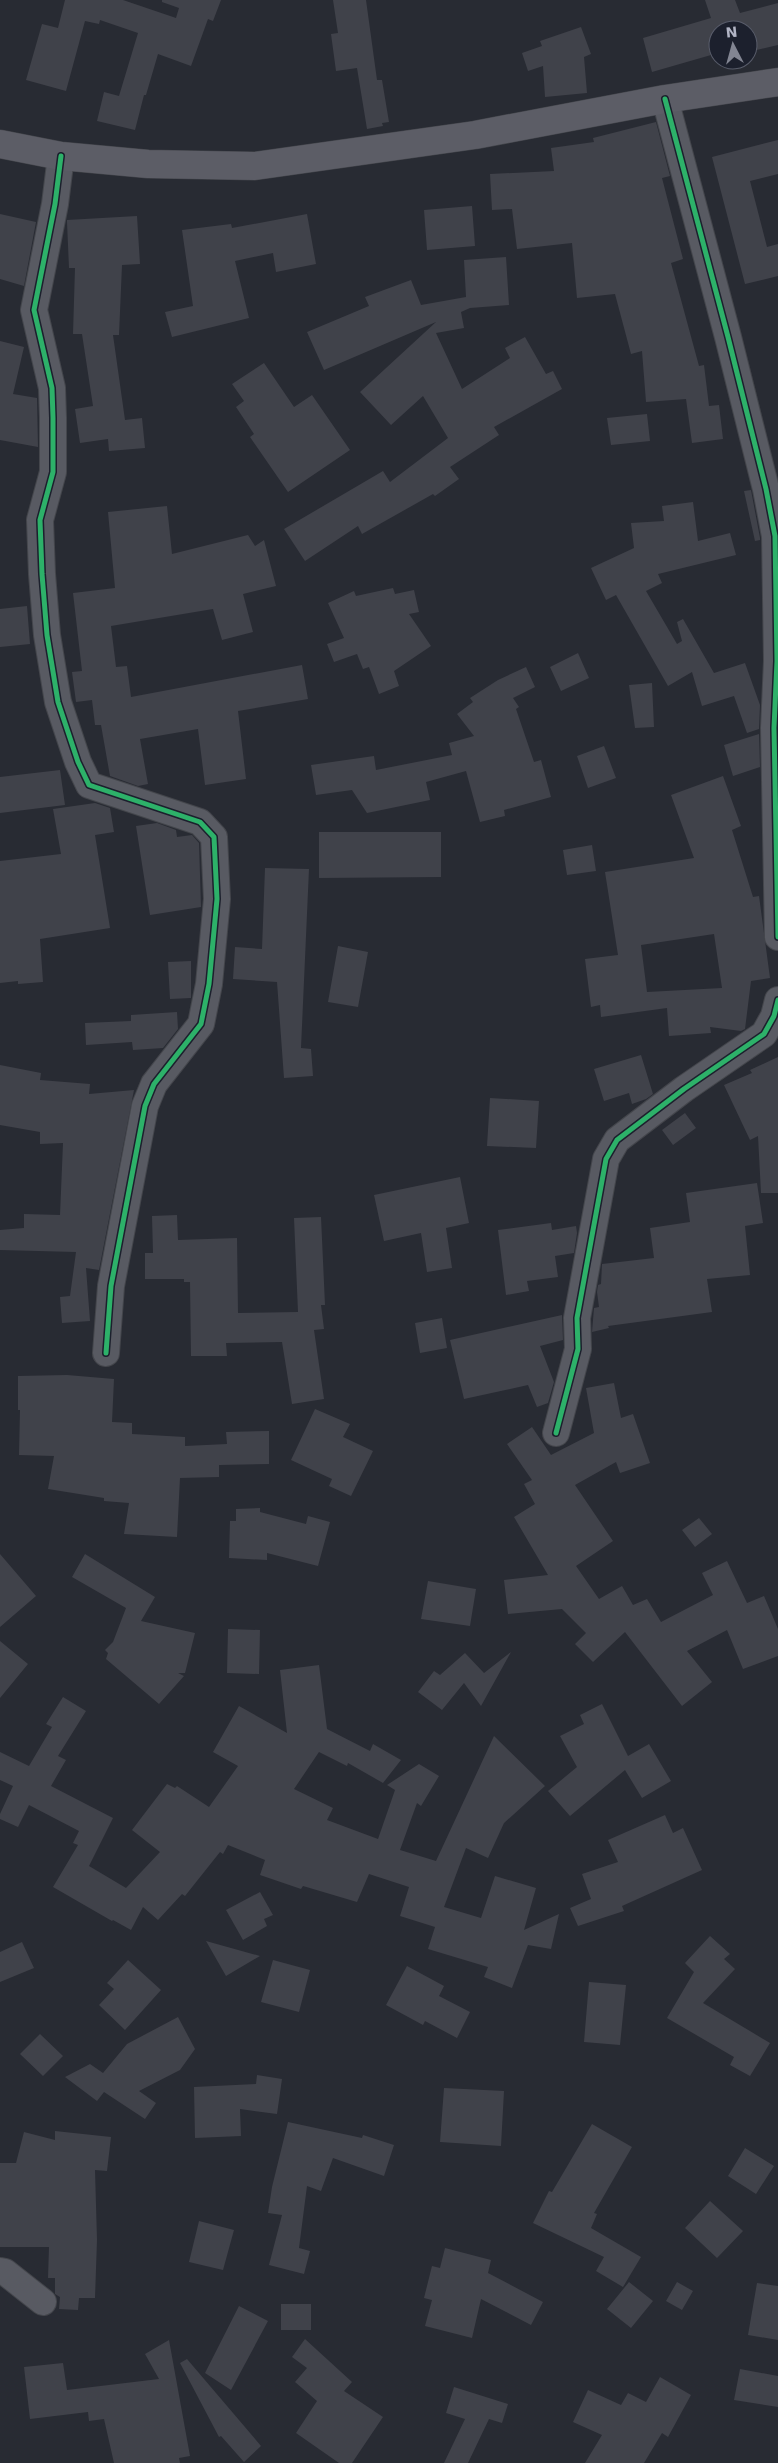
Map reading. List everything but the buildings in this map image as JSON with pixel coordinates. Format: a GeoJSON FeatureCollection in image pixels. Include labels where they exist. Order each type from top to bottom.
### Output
{"type":"FeatureCollection","features":[{"type":"Feature","properties":{"kind":"street"},"geometry":{"type":"LineString","coordinates":[[0,144],[60,156],[148,164],[255,166],[475,135],[665,99],[778,82]]}},
{"type":"Feature","properties":{"kind":"street"},"geometry":{"type":"LineString","coordinates":[[665,99],[728,337],[770,508],[775,536],[777,661],[774,728],[778,937]]}},
{"type":"Feature","properties":{"kind":"street"},"geometry":{"type":"LineString","coordinates":[[60,156],[55,204],[34,310],[38,336],[52,388],[53,472],[40,520],[47,634],[58,702],[78,762],[89,785],[200,822],[214,837],[217,899],[209,984],[201,1024],[154,1084],[145,1106],[111,1286],[106,1352]]}},
{"type":"Feature","properties":{"kind":"street"},"geometry":{"type":"LineString","coordinates":[[556,1433],[578,1349],[577,1318],[606,1159],[617,1140],[684,1089],[764,1034],[774,1016],[778,1000]]}},
{"type":"Feature","properties":{"kind":"street"},"geometry":{"type":"LineString","coordinates":[[0,2271],[5,2272],[43,2302]]}},
{"type":"Feature","properties":{"kind":"cycle path"},"geometry":{"type":"LineString","coordinates":[[665,99],[728,337],[766,489],[775,536],[777,661],[774,728],[778,937]]}},
{"type":"Feature","properties":{"kind":"cycle path"},"geometry":{"type":"LineString","coordinates":[[61,156],[55,204],[34,310],[52,388],[53,472],[40,520],[47,635],[58,702],[78,762],[89,785],[200,822],[214,837],[217,899],[209,984],[201,1024],[154,1084],[145,1106],[111,1286],[106,1353]]}},
{"type":"Feature","properties":{"kind":"cycle path"},"geometry":{"type":"LineString","coordinates":[[556,1433],[578,1349],[577,1318],[606,1159],[617,1140],[684,1089],[764,1034],[774,1016],[778,1000]]}}]}
